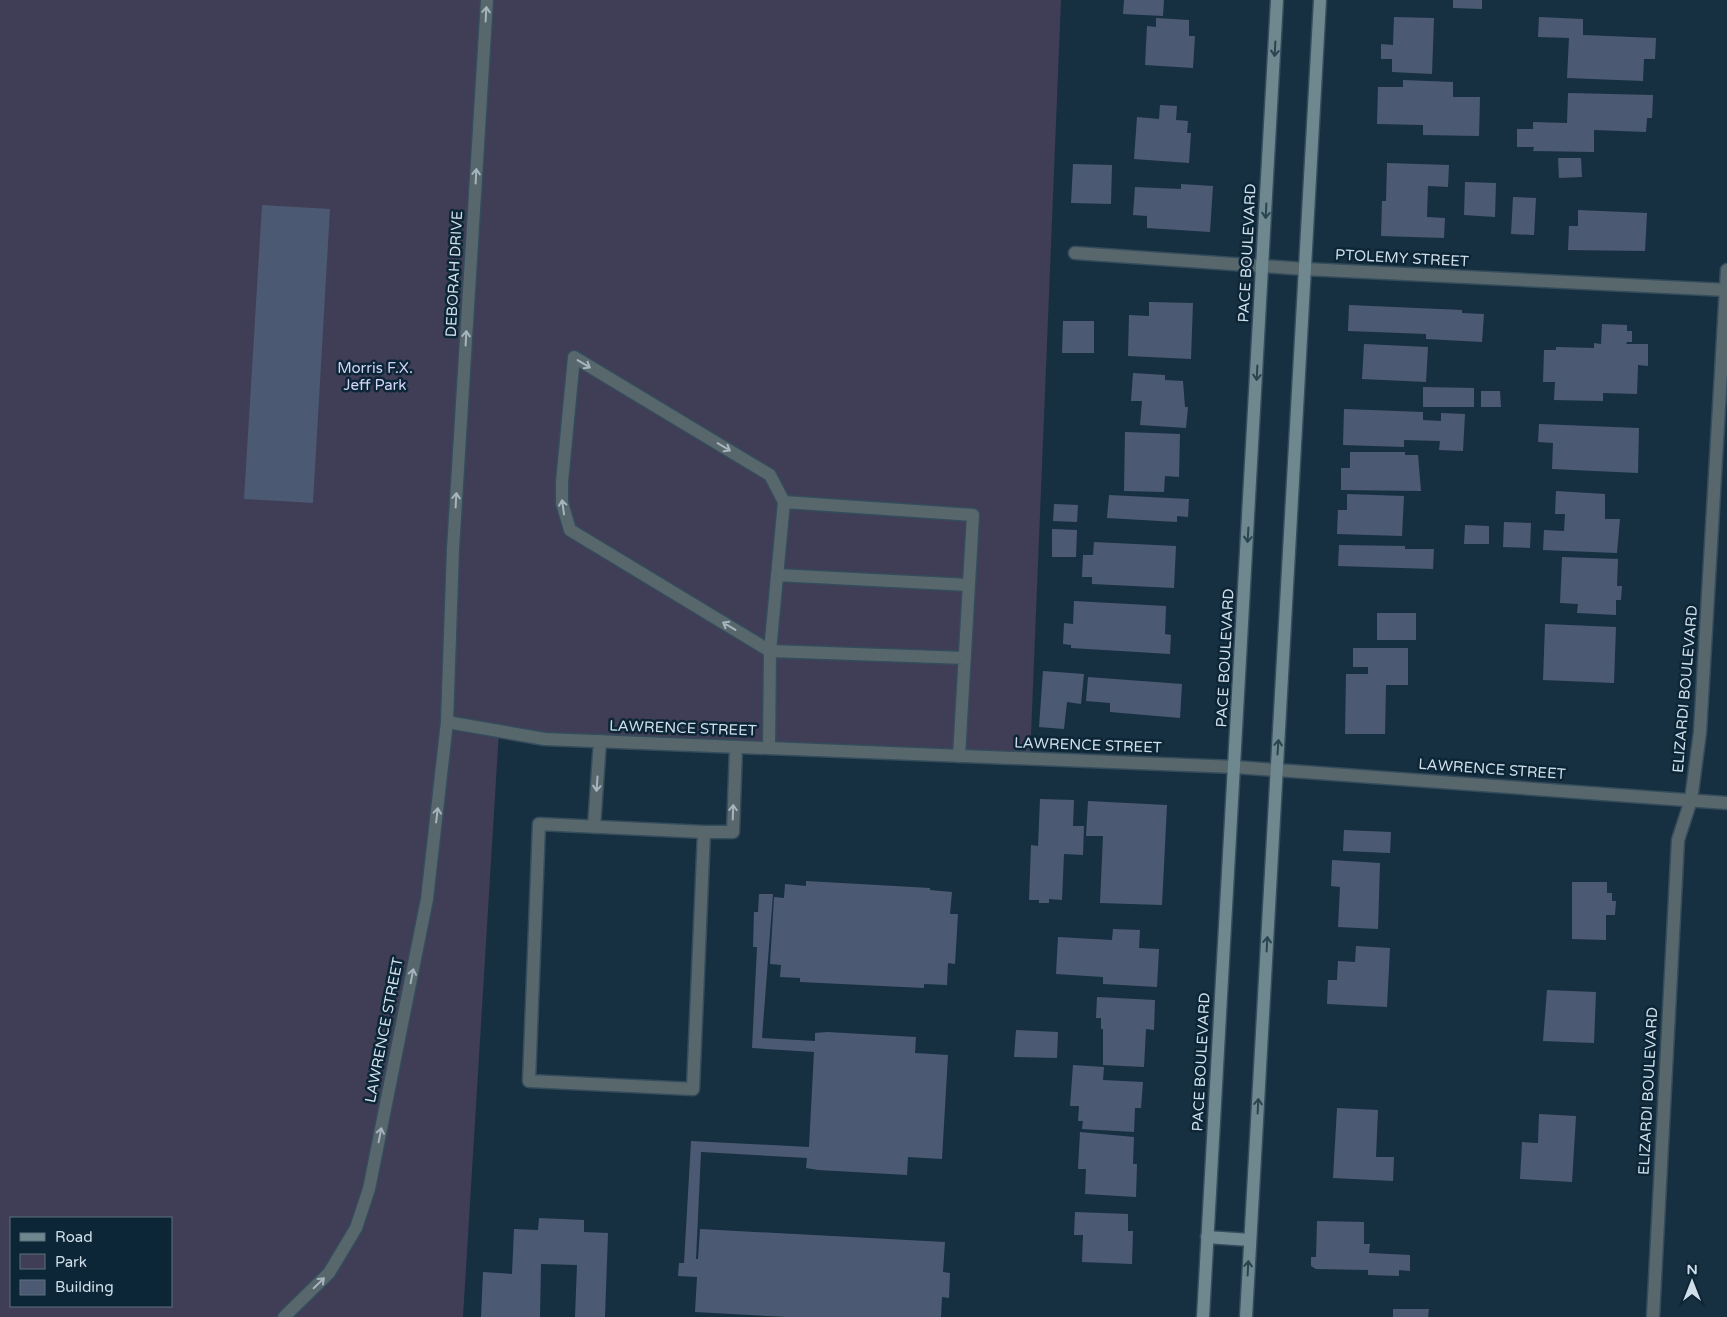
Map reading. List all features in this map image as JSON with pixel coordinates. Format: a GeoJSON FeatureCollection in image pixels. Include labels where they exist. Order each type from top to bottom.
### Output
{"type":"FeatureCollection","features":[{"type":"Feature","properties":{"kind":"street","name":"DEBORAH DRIVE"},"geometry":{"type":"LineString","coordinates":[[454,549],[487,0]]}},
{"type":"Feature","properties":{"kind":"street","name":"PACE BOULEVARD"},"geometry":{"type":"LineString","coordinates":[[1203,1317],[1277,0]]}},
{"type":"Feature","properties":{"kind":"street"},"geometry":{"type":"LineString","coordinates":[[1246,1317],[1320,0]]}},
{"type":"Feature","properties":{"kind":"street","name":"PTOLEMY STREET"},"geometry":{"type":"LineString","coordinates":[[1075,253],[1305,270],[1726,290]]}},
{"type":"Feature","properties":{"kind":"street","name":"ELIZARDI BOULEVARD"},"geometry":{"type":"LineString","coordinates":[[1653,1317],[1678,840],[1691,800],[1700,732],[1727,270]]}},
{"type":"Feature","properties":{"kind":"street"},"geometry":{"type":"LineString","coordinates":[[769,748],[770,651],[784,502],[770,475],[574,357],[562,482],[562,503],[570,530],[770,651],[965,658]]}},
{"type":"Feature","properties":{"kind":"street"},"geometry":{"type":"LineString","coordinates":[[784,502],[974,515],[959,756]]}},
{"type":"Feature","properties":{"kind":"street","name":"LAWRENCE STREET"},"geometry":{"type":"LineString","coordinates":[[284,1317],[329,1273],[356,1228],[369,1189],[427,899],[448,722],[454,549]]}},
{"type":"Feature","properties":{"kind":"street"},"geometry":{"type":"LineString","coordinates":[[777,575],[969,586]]}},
{"type":"Feature","properties":{"kind":"street","name":"LAWRENCE STREET"},"geometry":{"type":"LineString","coordinates":[[448,722],[545,739],[1234,767],[1727,803]]}},
{"type":"Feature","properties":{"kind":"street"},"geometry":{"type":"LineString","coordinates":[[594,827],[600,741]]}},
{"type":"Feature","properties":{"kind":"street"},"geometry":{"type":"LineString","coordinates":[[704,832],[693,1089],[529,1081],[539,824],[733,832],[736,747]]}},
{"type":"Feature","properties":{"kind":"street"},"geometry":{"type":"LineString","coordinates":[[1208,1237],[1250,1240]]}},
{"type":"Feature","properties":{"kind":"green space","name":"Morris F.X. Jeff Park"},"geometry":{"type":"Polygon","coordinates":[[[0,0],[1061,0],[1030,759],[499,731],[463,1317],[0,1317],[0,0]]]}},
{"type":"Feature","properties":{"kind":"building"},"geometry":{"type":"Polygon","coordinates":[[[1124,0],[1164,0],[1163,16],[1123,14],[1124,0]]]}},
{"type":"Feature","properties":{"kind":"building"},"geometry":{"type":"Polygon","coordinates":[[[1453,0],[1482,0],[1482,9],[1453,8],[1453,0]]]}},
{"type":"Feature","properties":{"kind":"building"},"geometry":{"type":"Polygon","coordinates":[[[1394,17],[1434,18],[1432,74],[1392,72],[1392,59],[1381,59],[1381,44],[1393,45],[1394,17]]]}},
{"type":"Feature","properties":{"kind":"building"},"geometry":{"type":"Polygon","coordinates":[[[1539,17],[1583,19],[1583,35],[1656,38],[1655,59],[1644,59],[1643,81],[1567,78],[1569,38],[1538,37],[1539,17]]]}},
{"type":"Feature","properties":{"kind":"building"},"geometry":{"type":"Polygon","coordinates":[[[1156,18],[1189,20],[1189,36],[1195,36],[1193,68],[1145,65],[1147,26],[1156,27],[1156,18]]]}},
{"type":"Feature","properties":{"kind":"building"},"geometry":{"type":"Polygon","coordinates":[[[1403,80],[1453,82],[1453,97],[1480,97],[1479,136],[1423,135],[1423,125],[1377,124],[1378,87],[1403,87],[1403,80]]]}},
{"type":"Feature","properties":{"kind":"building"},"geometry":{"type":"Polygon","coordinates":[[[1568,93],[1653,95],[1652,118],[1647,118],[1646,132],[1594,130],[1594,152],[1533,151],[1534,147],[1517,147],[1517,129],[1533,129],[1533,122],[1567,123],[1568,93]]]}},
{"type":"Feature","properties":{"kind":"building"},"geometry":{"type":"Polygon","coordinates":[[[1160,105],[1177,106],[1176,120],[1188,121],[1187,133],[1191,133],[1189,163],[1134,159],[1137,117],[1159,119],[1160,105]]]}},
{"type":"Feature","properties":{"kind":"building"},"geometry":{"type":"Polygon","coordinates":[[[1558,158],[1581,158],[1582,177],[1559,178],[1558,158]]]}},
{"type":"Feature","properties":{"kind":"building"},"geometry":{"type":"Polygon","coordinates":[[[1387,163],[1449,165],[1448,187],[1428,186],[1427,217],[1445,218],[1444,238],[1381,236],[1382,201],[1386,201],[1387,163]]]}},
{"type":"Feature","properties":{"kind":"building"},"geometry":{"type":"Polygon","coordinates":[[[1073,164],[1112,165],[1111,204],[1071,203],[1073,164]]]}},
{"type":"Feature","properties":{"kind":"building"},"geometry":{"type":"Polygon","coordinates":[[[1465,182],[1496,183],[1495,217],[1464,215],[1465,182]]]}},
{"type":"Feature","properties":{"kind":"building"},"geometry":{"type":"Polygon","coordinates":[[[1181,184],[1213,186],[1210,232],[1147,228],[1147,216],[1133,215],[1135,187],[1181,189],[1181,184]]]}},
{"type":"Feature","properties":{"kind":"building"},"geometry":{"type":"Polygon","coordinates":[[[1513,197],[1536,198],[1534,235],[1511,234],[1513,197]]]}},
{"type":"Feature","properties":{"kind":"building"},"geometry":{"type":"Polygon","coordinates":[[[262,205],[330,209],[313,503],[244,499],[262,205]]]}},
{"type":"Feature","properties":{"kind":"building"},"geometry":{"type":"Polygon","coordinates":[[[1578,210],[1647,213],[1645,251],[1568,250],[1569,226],[1578,226],[1578,210]]]}},
{"type":"Feature","properties":{"kind":"building"},"geometry":{"type":"Polygon","coordinates":[[[1149,302],[1193,303],[1191,359],[1128,356],[1129,315],[1149,316],[1149,302]]]}},
{"type":"Feature","properties":{"kind":"building"},"geometry":{"type":"Polygon","coordinates":[[[1349,305],[1462,310],[1462,313],[1484,314],[1482,342],[1426,339],[1426,334],[1348,331],[1349,305]]]}},
{"type":"Feature","properties":{"kind":"building"},"geometry":{"type":"Polygon","coordinates":[[[1063,321],[1094,321],[1094,353],[1062,353],[1063,321]]]}},
{"type":"Feature","properties":{"kind":"building"},"geometry":{"type":"Polygon","coordinates":[[[1602,324],[1627,325],[1627,331],[1632,331],[1632,342],[1627,342],[1626,344],[1648,344],[1648,366],[1638,365],[1637,394],[1603,393],[1603,401],[1554,400],[1555,382],[1543,382],[1544,350],[1556,350],[1556,347],[1594,348],[1594,343],[1601,344],[1602,324]]]}},
{"type":"Feature","properties":{"kind":"building"},"geometry":{"type":"Polygon","coordinates":[[[1364,344],[1428,347],[1426,382],[1362,379],[1364,344]]]}},
{"type":"Feature","properties":{"kind":"building"},"geometry":{"type":"Polygon","coordinates":[[[1133,373],[1165,375],[1165,380],[1183,381],[1185,407],[1188,407],[1186,428],[1140,425],[1142,401],[1131,401],[1133,373]]]}},
{"type":"Feature","properties":{"kind":"building"},"geometry":{"type":"Polygon","coordinates":[[[1423,387],[1474,388],[1474,407],[1423,407],[1423,387]]]}},
{"type":"Feature","properties":{"kind":"building"},"geometry":{"type":"Polygon","coordinates":[[[1481,391],[1500,391],[1501,407],[1481,407],[1481,391]]]}},
{"type":"Feature","properties":{"kind":"building"},"geometry":{"type":"Polygon","coordinates":[[[1344,409],[1423,412],[1423,420],[1441,421],[1441,413],[1465,414],[1463,451],[1439,450],[1440,441],[1404,440],[1404,447],[1343,445],[1344,409]]]}},
{"type":"Feature","properties":{"kind":"building"},"geometry":{"type":"Polygon","coordinates":[[[1539,424],[1639,428],[1638,473],[1552,469],[1553,443],[1538,442],[1539,424]]]}},
{"type":"Feature","properties":{"kind":"building"},"geometry":{"type":"Polygon","coordinates":[[[1125,432],[1180,434],[1179,477],[1165,476],[1164,492],[1124,491],[1125,432]]]}},
{"type":"Feature","properties":{"kind":"building"},"geometry":{"type":"Polygon","coordinates":[[[1350,452],[1405,452],[1405,455],[1418,455],[1421,491],[1341,490],[1341,468],[1350,468],[1350,452]]]}},
{"type":"Feature","properties":{"kind":"building"},"geometry":{"type":"Polygon","coordinates":[[[1556,491],[1605,494],[1605,519],[1620,519],[1617,553],[1543,550],[1544,530],[1564,531],[1565,514],[1555,514],[1556,491]]]}},
{"type":"Feature","properties":{"kind":"building"},"geometry":{"type":"Polygon","coordinates":[[[1347,494],[1404,496],[1402,536],[1337,534],[1338,510],[1347,510],[1347,494]]]}},
{"type":"Feature","properties":{"kind":"building"},"geometry":{"type":"Polygon","coordinates":[[[1109,495],[1189,499],[1188,517],[1177,516],[1177,522],[1107,518],[1109,495]]]}},
{"type":"Feature","properties":{"kind":"building"},"geometry":{"type":"Polygon","coordinates":[[[1054,504],[1078,505],[1077,522],[1053,521],[1054,504]]]}},
{"type":"Feature","properties":{"kind":"building"},"geometry":{"type":"Polygon","coordinates":[[[1504,522],[1531,523],[1530,548],[1503,547],[1504,522]]]}},
{"type":"Feature","properties":{"kind":"building"},"geometry":{"type":"Polygon","coordinates":[[[1465,525],[1489,526],[1489,544],[1464,544],[1465,525]]]}},
{"type":"Feature","properties":{"kind":"building"},"geometry":{"type":"Polygon","coordinates":[[[1052,529],[1077,530],[1076,557],[1052,557],[1052,529]]]}},
{"type":"Feature","properties":{"kind":"building"},"geometry":{"type":"Polygon","coordinates":[[[1094,542],[1176,546],[1174,588],[1092,584],[1092,577],[1082,577],[1083,555],[1093,555],[1094,542]]]}},
{"type":"Feature","properties":{"kind":"building"},"geometry":{"type":"Polygon","coordinates":[[[1339,545],[1405,546],[1405,549],[1434,549],[1433,569],[1338,566],[1339,545]]]}},
{"type":"Feature","properties":{"kind":"building"},"geometry":{"type":"Polygon","coordinates":[[[1562,557],[1618,559],[1617,586],[1622,586],[1621,600],[1616,600],[1616,615],[1577,613],[1578,604],[1560,603],[1562,557]]]}},
{"type":"Feature","properties":{"kind":"building"},"geometry":{"type":"Polygon","coordinates":[[[1074,601],[1166,606],[1165,634],[1171,635],[1170,654],[1071,648],[1071,645],[1063,644],[1064,623],[1073,624],[1074,601]]]}},
{"type":"Feature","properties":{"kind":"building"},"geometry":{"type":"Polygon","coordinates":[[[1377,613],[1416,613],[1416,640],[1377,640],[1377,613]]]}},
{"type":"Feature","properties":{"kind":"building"},"geometry":{"type":"Polygon","coordinates":[[[1545,624],[1616,627],[1614,683],[1543,680],[1545,624]]]}},
{"type":"Feature","properties":{"kind":"building"},"geometry":{"type":"Polygon","coordinates":[[[1353,648],[1408,648],[1408,685],[1386,685],[1385,734],[1345,734],[1346,674],[1368,674],[1368,667],[1353,667],[1353,648]]]}},
{"type":"Feature","properties":{"kind":"building"},"geometry":{"type":"Polygon","coordinates":[[[1043,671],[1084,674],[1081,704],[1067,702],[1064,729],[1039,727],[1043,671]]]}},
{"type":"Feature","properties":{"kind":"building"},"geometry":{"type":"Polygon","coordinates":[[[1088,677],[1182,684],[1180,718],[1110,712],[1110,703],[1086,701],[1088,677]]]}},
{"type":"Feature","properties":{"kind":"building"},"geometry":{"type":"Polygon","coordinates":[[[1040,799],[1074,800],[1073,826],[1084,826],[1083,855],[1064,854],[1062,900],[1049,899],[1049,903],[1029,900],[1031,845],[1038,846],[1040,799]]]}},
{"type":"Feature","properties":{"kind":"building"},"geometry":{"type":"Polygon","coordinates":[[[1088,801],[1167,805],[1162,905],[1100,903],[1103,836],[1086,836],[1088,801]]]}},
{"type":"Feature","properties":{"kind":"building"},"geometry":{"type":"Polygon","coordinates":[[[1344,830],[1391,832],[1390,853],[1343,851],[1344,830]]]}},
{"type":"Feature","properties":{"kind":"building"},"geometry":{"type":"Polygon","coordinates":[[[1332,860],[1380,863],[1378,929],[1338,927],[1340,887],[1331,886],[1332,860]]]}},
{"type":"Feature","properties":{"kind":"building"},"geometry":{"type":"Polygon","coordinates":[[[806,881],[930,888],[930,890],[952,892],[950,914],[958,914],[955,964],[948,963],[947,985],[924,984],[924,988],[800,982],[800,978],[780,977],[781,965],[770,964],[774,897],[784,898],[785,884],[806,886],[806,881]]]}},
{"type":"Feature","properties":{"kind":"building"},"geometry":{"type":"Polygon","coordinates":[[[1572,882],[1607,882],[1607,893],[1612,893],[1612,901],[1616,901],[1615,915],[1606,915],[1606,940],[1572,939],[1572,882]]]}},
{"type":"Feature","properties":{"kind":"building"},"geometry":{"type":"Polygon","coordinates":[[[759,894],[773,894],[762,1038],[815,1041],[815,1033],[827,1032],[916,1037],[915,1053],[948,1055],[942,1159],[908,1157],[907,1175],[806,1168],[807,1158],[701,1152],[696,1259],[698,1259],[700,1229],[945,1242],[943,1272],[950,1273],[949,1298],[942,1297],[941,1317],[787,1317],[695,1312],[697,1277],[678,1276],[679,1263],[684,1263],[691,1141],[809,1147],[814,1052],[752,1048],[757,947],[753,947],[754,912],[758,912],[759,894]]]}},
{"type":"Feature","properties":{"kind":"building"},"geometry":{"type":"Polygon","coordinates":[[[1113,929],[1140,930],[1139,948],[1159,949],[1157,987],[1103,984],[1103,977],[1056,974],[1058,937],[1112,940],[1113,929]]]}},
{"type":"Feature","properties":{"kind":"building"},"geometry":{"type":"Polygon","coordinates":[[[1356,946],[1390,948],[1387,1007],[1327,1004],[1328,980],[1337,980],[1338,961],[1355,962],[1356,946]]]}},
{"type":"Feature","properties":{"kind":"building"},"geometry":{"type":"Polygon","coordinates":[[[1547,990],[1596,992],[1594,1043],[1543,1041],[1547,990]]]}},
{"type":"Feature","properties":{"kind":"building"},"geometry":{"type":"Polygon","coordinates":[[[1097,997],[1155,1000],[1154,1030],[1146,1029],[1144,1067],[1103,1065],[1103,1029],[1101,1029],[1101,1018],[1096,1018],[1097,997]]]}},
{"type":"Feature","properties":{"kind":"building"},"geometry":{"type":"Polygon","coordinates":[[[1016,1030],[1058,1032],[1057,1058],[1014,1057],[1016,1030]]]}},
{"type":"Feature","properties":{"kind":"building"},"geometry":{"type":"Polygon","coordinates":[[[1073,1065],[1104,1067],[1103,1080],[1143,1082],[1141,1108],[1135,1108],[1134,1132],[1082,1129],[1083,1121],[1078,1121],[1079,1106],[1070,1106],[1073,1065]]]}},
{"type":"Feature","properties":{"kind":"building"},"geometry":{"type":"Polygon","coordinates":[[[1337,1108],[1378,1110],[1376,1157],[1394,1157],[1393,1181],[1333,1178],[1337,1108]]]}},
{"type":"Feature","properties":{"kind":"building"},"geometry":{"type":"Polygon","coordinates":[[[1539,1114],[1576,1116],[1572,1182],[1520,1179],[1522,1142],[1538,1143],[1539,1114]]]}},
{"type":"Feature","properties":{"kind":"building"},"geometry":{"type":"Polygon","coordinates":[[[1080,1132],[1134,1137],[1133,1164],[1137,1164],[1136,1197],[1085,1194],[1086,1169],[1078,1169],[1080,1132]]]}},
{"type":"Feature","properties":{"kind":"building"},"geometry":{"type":"Polygon","coordinates":[[[1075,1212],[1128,1214],[1128,1231],[1133,1231],[1132,1264],[1082,1262],[1083,1235],[1074,1235],[1075,1212]]]}},
{"type":"Feature","properties":{"kind":"building"},"geometry":{"type":"Polygon","coordinates":[[[539,1218],[584,1220],[584,1232],[608,1233],[605,1317],[575,1317],[577,1265],[541,1264],[540,1317],[481,1317],[483,1272],[512,1274],[514,1229],[538,1230],[539,1218]]]}},
{"type":"Feature","properties":{"kind":"building"},"geometry":{"type":"Polygon","coordinates":[[[1317,1221],[1364,1222],[1364,1244],[1370,1244],[1369,1253],[1410,1255],[1410,1271],[1399,1270],[1399,1276],[1368,1275],[1368,1270],[1316,1269],[1311,1266],[1311,1257],[1316,1257],[1317,1221]]]}},
{"type":"Feature","properties":{"kind":"building"},"geometry":{"type":"Polygon","coordinates":[[[1393,1309],[1429,1309],[1428,1317],[1393,1317],[1393,1309]]]}}]}
